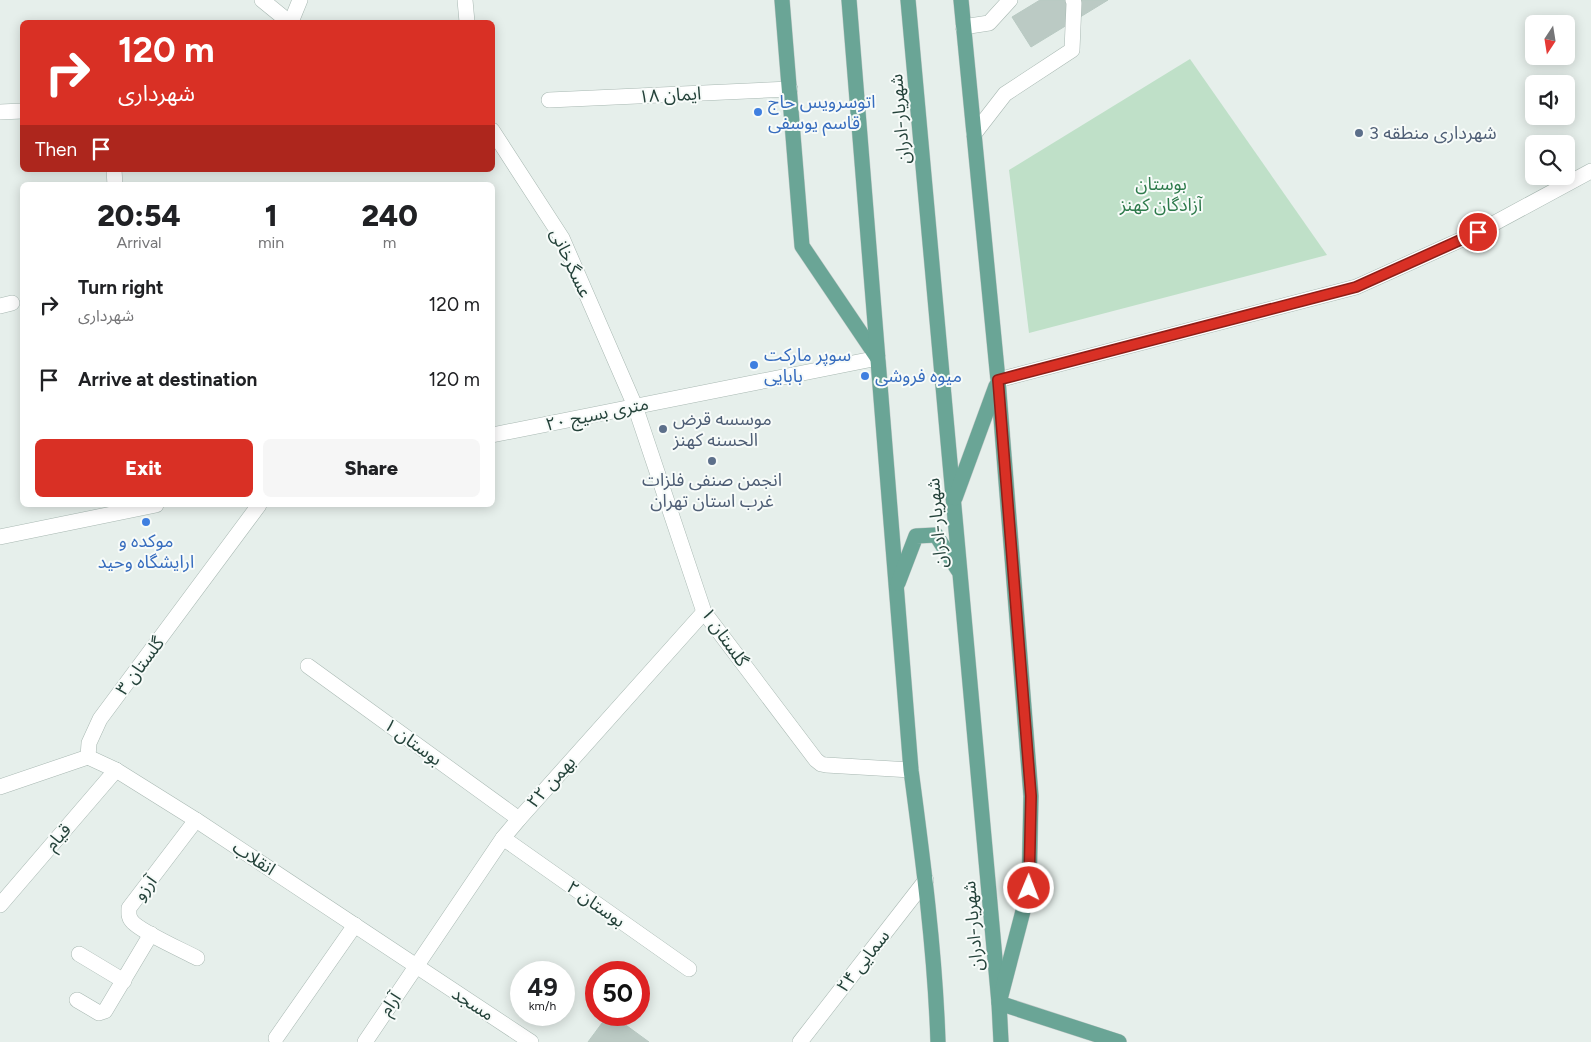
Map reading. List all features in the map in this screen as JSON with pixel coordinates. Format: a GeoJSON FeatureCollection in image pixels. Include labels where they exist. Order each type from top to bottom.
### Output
{"type":"FeatureCollection","features":[{"type":"Feature","properties":{"kind":"main road"},"geometry":{"type":"LineString","coordinates":[[782,0],[802,246],[878,358]]}},
{"type":"Feature","properties":{"kind":"main road"},"geometry":{"type":"LineString","coordinates":[[849,0],[911,770],[926,880],[937,1003],[938,1042]]}},
{"type":"Feature","properties":{"kind":"main road","name":"شهریار-ادران"},"geometry":{"type":"LineString","coordinates":[[908,0],[999,1002],[1001,1042]]}},
{"type":"Feature","properties":{"kind":"main road"},"geometry":{"type":"LineString","coordinates":[[964,2],[963,27],[998,380],[1031,796],[1029,888],[999,1002],[1119,1042]]}},
{"type":"Feature","properties":{"kind":"main road"},"geometry":{"type":"LineString","coordinates":[[953,502],[998,380]]}},
{"type":"Feature","properties":{"kind":"main road"},"geometry":{"type":"LineString","coordinates":[[896,587],[916,536],[936,535],[960,573]]}},
{"type":"Feature","properties":{"kind":"street"},"geometry":{"type":"LineString","coordinates":[[262,0],[287,20]]}},
{"type":"Feature","properties":{"kind":"street"},"geometry":{"type":"LineString","coordinates":[[291,20],[300,0]]}},
{"type":"Feature","properties":{"kind":"street"},"geometry":{"type":"LineString","coordinates":[[465,0],[467,20]]}},
{"type":"Feature","properties":{"kind":"street"},"geometry":{"type":"LineString","coordinates":[[963,27],[990,23],[1010,0]]}},
{"type":"Feature","properties":{"kind":"street"},"geometry":{"type":"LineString","coordinates":[[974,134],[1005,94],[1072,50],[1073,0]]}},
{"type":"Feature","properties":{"kind":"street","name":"ایمان ۱۸"},"geometry":{"type":"LineString","coordinates":[[550,100],[790,90]]}},
{"type":"Feature","properties":{"kind":"street"},"geometry":{"type":"LineString","coordinates":[[0,112],[20,111]]}},
{"type":"Feature","properties":{"kind":"street","name":"عسگرخانی"},"geometry":{"type":"LineString","coordinates":[[495,134],[562,238],[634,406]]}},
{"type":"Feature","properties":{"kind":"street"},"geometry":{"type":"LineString","coordinates":[[495,153],[509,155]]}},
{"type":"Feature","properties":{"kind":"street"},"geometry":{"type":"LineString","coordinates":[[998,380],[1356,287],[1478,232],[1591,171]]}},
{"type":"Feature","properties":{"kind":"street","name":"۲۰ متری بسیج"},"geometry":{"type":"LineString","coordinates":[[495,434],[878,358]]}},
{"type":"Feature","properties":{"kind":"street","name":"گلستان ۱"},"geometry":{"type":"LineString","coordinates":[[634,406],[704,612],[816,760],[826,765],[911,770]]}},
{"type":"Feature","properties":{"kind":"street"},"geometry":{"type":"LineString","coordinates":[[0,536],[138,507]]}},
{"type":"Feature","properties":{"kind":"street","name":"گلستان ۳"},"geometry":{"type":"LineString","coordinates":[[88,757],[89,743],[100,719],[258,507]]}},
{"type":"Feature","properties":{"kind":"street","name":"۲۲ بهمن"},"geometry":{"type":"LineString","coordinates":[[416,966],[503,838],[704,612]]}},
{"type":"Feature","properties":{"kind":"street","name":"بوستان ۱"},"geometry":{"type":"LineString","coordinates":[[308,666],[519,819]]}},
{"type":"Feature","properties":{"kind":"street"},"geometry":{"type":"LineString","coordinates":[[0,787],[88,757]]}},
{"type":"Feature","properties":{"kind":"street","name":"انقلاب"},"geometry":{"type":"LineString","coordinates":[[88,757],[116,770],[196,820],[416,966]]}},
{"type":"Feature","properties":{"kind":"street","name":"قیام"},"geometry":{"type":"LineString","coordinates":[[0,904],[116,770]]}},
{"type":"Feature","properties":{"kind":"street","name":"آرزو"},"geometry":{"type":"LineString","coordinates":[[196,820],[129,908],[128,915],[132,922],[151,934],[197,958]]}},
{"type":"Feature","properties":{"kind":"street","name":"بوستان ۲"},"geometry":{"type":"LineString","coordinates":[[503,838],[689,969]]}},
{"type":"Feature","properties":{"kind":"street","name":"سمایی ۲۴"},"geometry":{"type":"LineString","coordinates":[[800,1042],[926,880]]}},
{"type":"Feature","properties":{"kind":"street"},"geometry":{"type":"LineString","coordinates":[[276,1038],[355,925]]}},
{"type":"Feature","properties":{"kind":"street"},"geometry":{"type":"LineString","coordinates":[[78,1000],[99,1013],[103,1013],[151,934]]}},
{"type":"Feature","properties":{"kind":"street"},"geometry":{"type":"LineString","coordinates":[[79,954],[124,981]]}},
{"type":"Feature","properties":{"kind":"street","name":"آرام"},"geometry":{"type":"LineString","coordinates":[[365,1042],[416,966]]}},
{"type":"Feature","properties":{"kind":"street","name":"مسجد"},"geometry":{"type":"LineString","coordinates":[[416,966],[531,1042]]}},
{"type":"Feature","properties":{"kind":"green space","name":"بوستان آزادگان کهنز"},"geometry":{"type":"Polygon","coordinates":[[[1190,59],[1327,255],[1029,333],[1009,170],[1190,59]]]}},
{"type":"Feature","properties":{"kind":"building"},"geometry":{"type":"Polygon","coordinates":[[[1040,0],[1108,0],[1031,47],[1012,17],[1040,0]]]}},
{"type":"Feature","properties":{"kind":"building"},"geometry":{"type":"Polygon","coordinates":[[[600,1026],[627,1026],[649,1042],[588,1042],[600,1026]]]}},
{"type":"Feature","properties":{"kind":"place","name":"اتوسرویس حاج قاسم یوسفی"},"geometry":{"type":"Point","coordinates":[758,112]}},
{"type":"Feature","properties":{"kind":"place","name":"شهرداری منطقه 3"},"geometry":{"type":"Point","coordinates":[1359,133]}},
{"type":"Feature","properties":{"kind":"place","name":"سوپر مارکت بابایی"},"geometry":{"type":"Point","coordinates":[754,365]}},
{"type":"Feature","properties":{"kind":"place","name":"میوه فروشی"},"geometry":{"type":"Point","coordinates":[865,376]}},
{"type":"Feature","properties":{"kind":"place","name":"موسسه قرض الحسنه کهنز"},"geometry":{"type":"Point","coordinates":[663,429]}},
{"type":"Feature","properties":{"kind":"place","name":"انجمن صنفی فلزات غرب استان تهران"},"geometry":{"type":"Point","coordinates":[712,461]}},
{"type":"Feature","properties":{"kind":"place","name":"موکده و ارایشگاه وحید"},"geometry":{"type":"Point","coordinates":[146,522]}},
{"type":"Feature","properties":{"kind":"route"},"geometry":{"type":"LineString","coordinates":[[1029,888],[1031,796],[998,380],[1356,287],[1478,232]]}}]}
